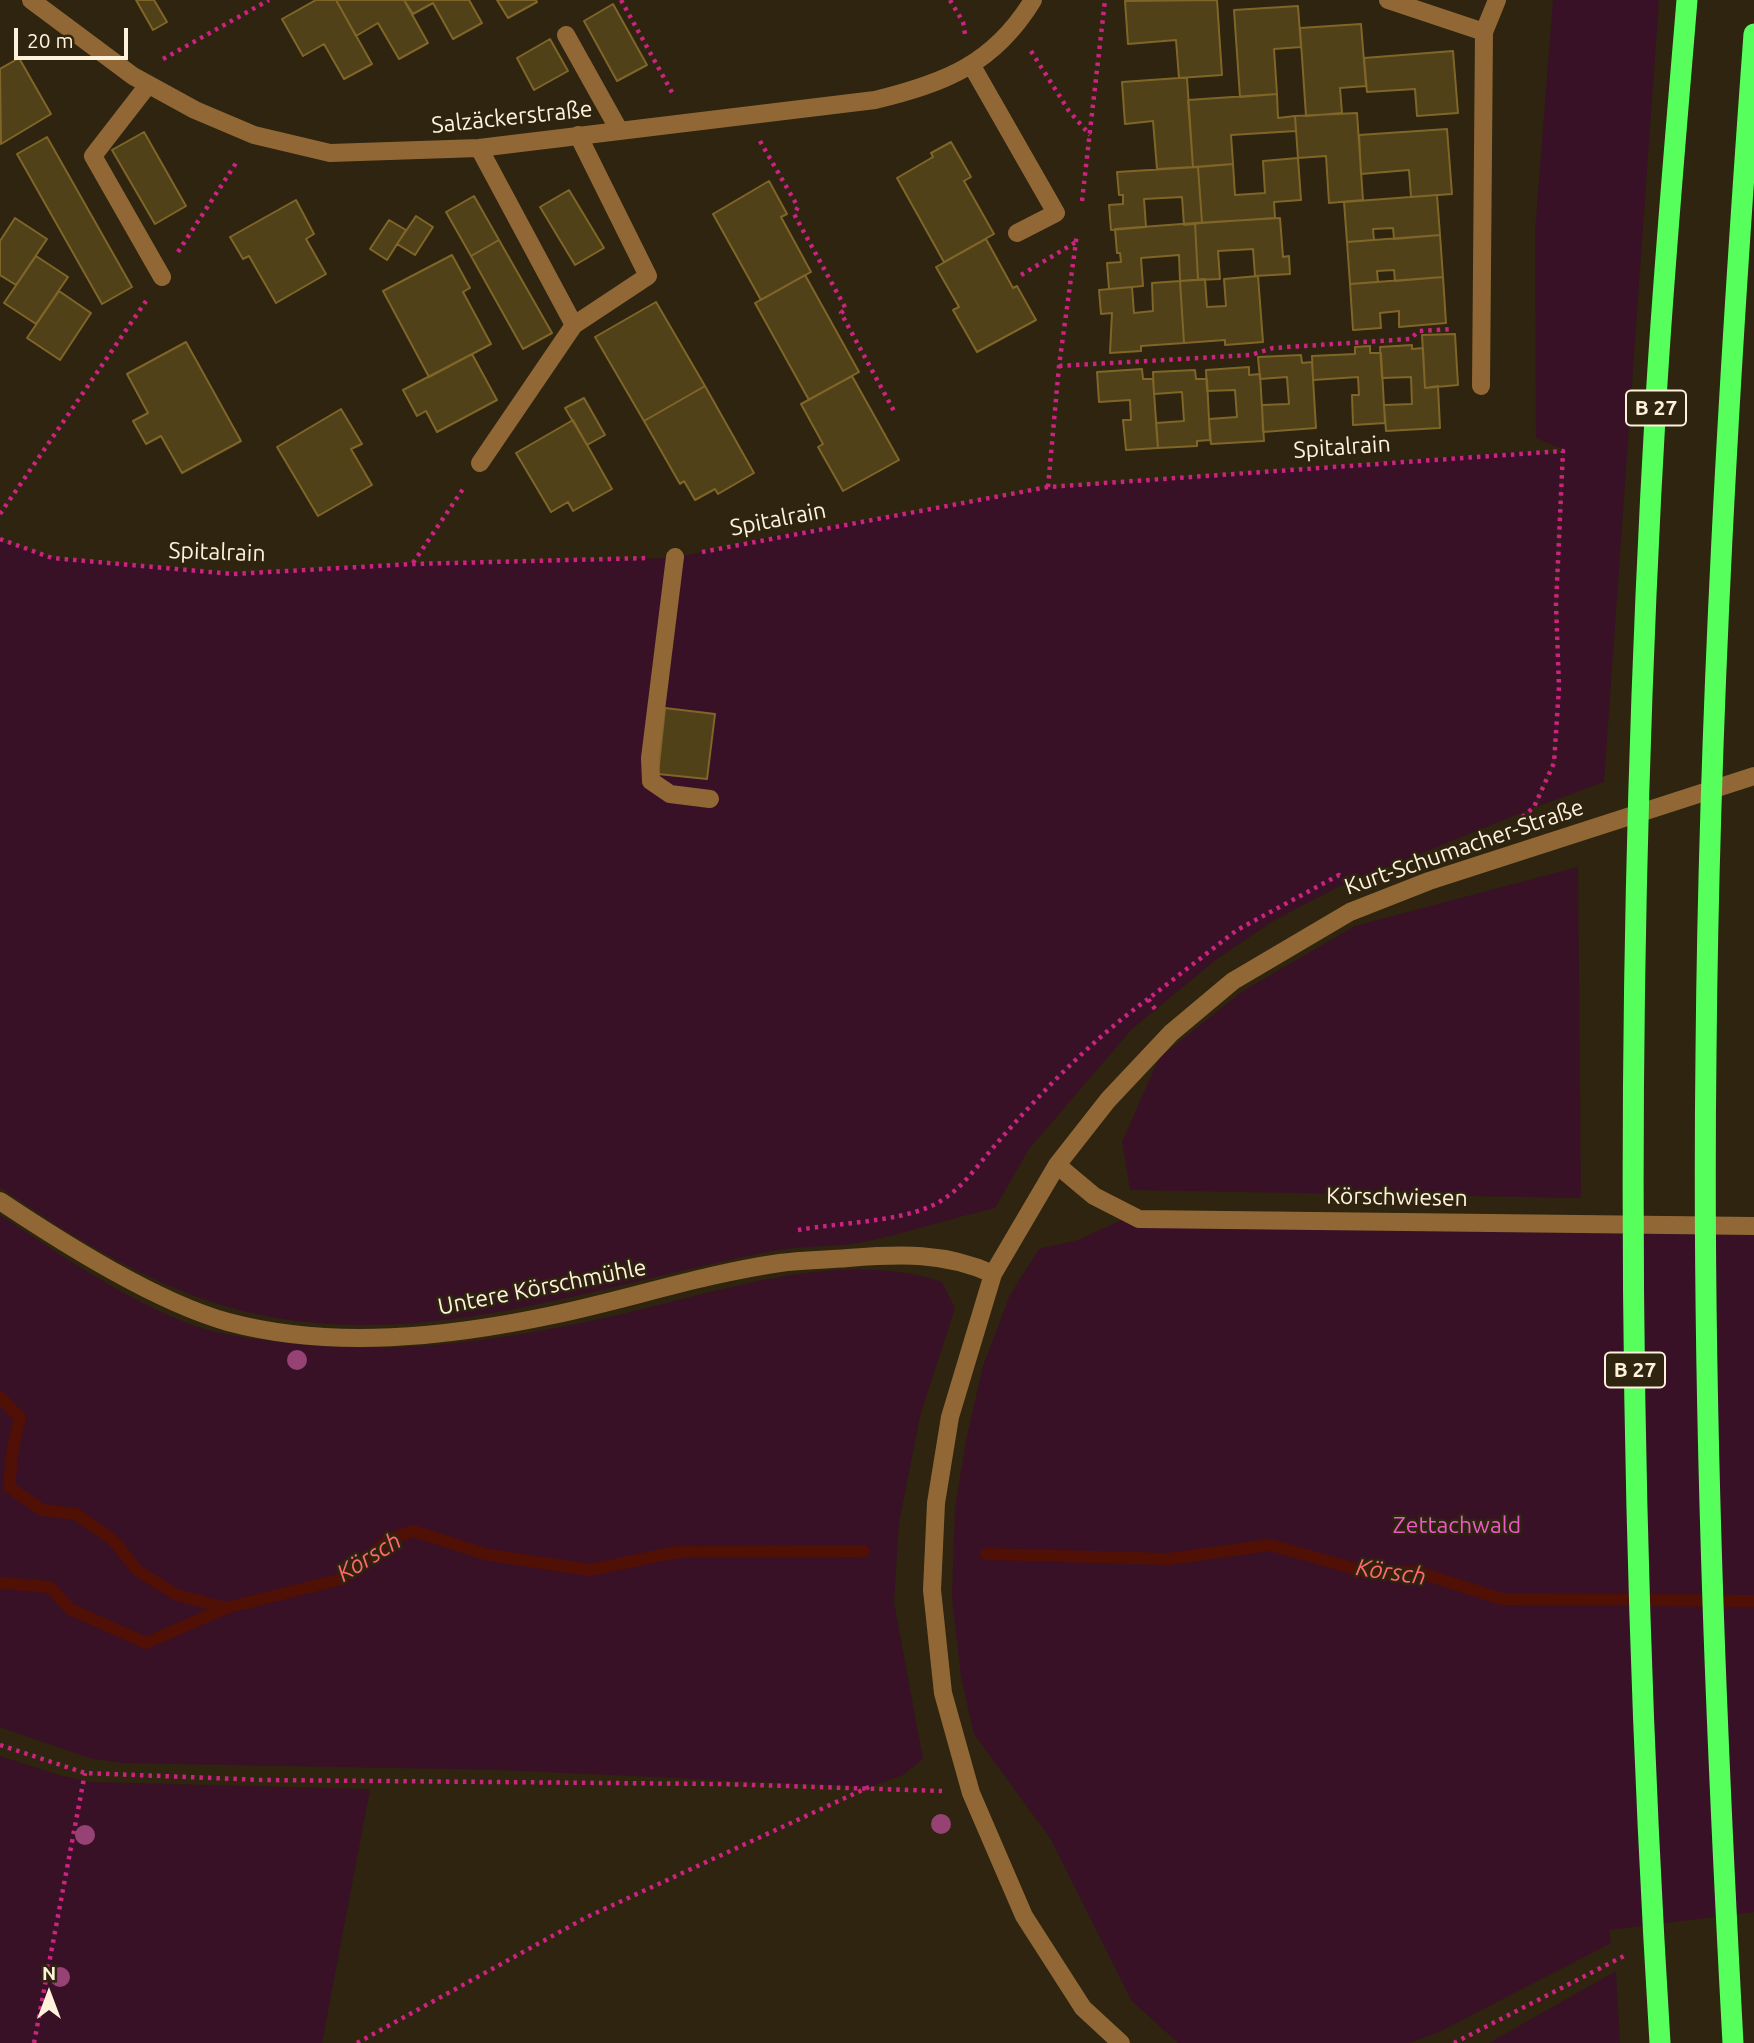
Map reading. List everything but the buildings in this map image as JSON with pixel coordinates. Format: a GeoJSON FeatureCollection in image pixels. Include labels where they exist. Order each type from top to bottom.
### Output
{"type":"FeatureCollection","features":[{"type":"Feature","properties":{"kind":"highway","name":"B 27"},"geometry":{"type":"LineString","coordinates":[[1660,2043],[1636,1457],[1635,1051],[1643,696],[1656,400],[1687,0]]}},
{"type":"Feature","properties":{"kind":"highway"},"geometry":{"type":"LineString","coordinates":[[1733,2043],[1717,1745],[1706,1260],[1706,1052],[1722,503],[1754,34]]}},
{"type":"Feature","properties":{"kind":"street","name":"Salzäckerstraße"},"geometry":{"type":"LineString","coordinates":[[31,0],[141,80],[195,110],[254,135],[330,153],[479,148],[875,100],[930,86],[972,66],[1016,28],[1033,0]]}},
{"type":"Feature","properties":{"kind":"street"},"geometry":{"type":"LineString","coordinates":[[1388,0],[1484,32]]}},
{"type":"Feature","properties":{"kind":"street"},"geometry":{"type":"LineString","coordinates":[[1481,386],[1484,32],[1497,0]]}},
{"type":"Feature","properties":{"kind":"street"},"geometry":{"type":"LineString","coordinates":[[566,35],[619,130]]}},
{"type":"Feature","properties":{"kind":"street"},"geometry":{"type":"LineString","coordinates":[[972,66],[1056,213],[1017,233]]}},
{"type":"Feature","properties":{"kind":"street"},"geometry":{"type":"LineString","coordinates":[[141,80],[93,156],[162,278]]}},
{"type":"Feature","properties":{"kind":"street"},"geometry":{"type":"LineString","coordinates":[[480,463],[574,325],[648,276],[578,135]]}},
{"type":"Feature","properties":{"kind":"street"},"geometry":{"type":"LineString","coordinates":[[479,148],[574,325]]}},
{"type":"Feature","properties":{"kind":"street"},"geometry":{"type":"LineString","coordinates":[[675,557],[650,758],[651,781],[670,794],[710,799]]}},
{"type":"Feature","properties":{"kind":"street","name":"Kurt-Schumacher-Straße"},"geometry":{"type":"LineString","coordinates":[[1121,2043],[1083,2008],[1024,1916],[971,1793],[943,1693],[932,1590],[936,1503],[950,1418],[993,1274],[1057,1165],[1108,1100],[1171,1033],[1233,981],[1350,912],[1494,860],[1754,776]]}},
{"type":"Feature","properties":{"kind":"street","name":"Körschwiesen"},"geometry":{"type":"LineString","coordinates":[[1057,1165],[1094,1196],[1139,1219],[1754,1226]]}},
{"type":"Feature","properties":{"kind":"street","name":"Untere Körschmühle"},"geometry":{"type":"LineString","coordinates":[[0,1201],[143,1286],[188,1308],[229,1322],[317,1335],[367,1337],[465,1331],[554,1315],[780,1263],[882,1256],[947,1257],[993,1274]]}},
{"type":"Feature","properties":{"kind":"path"},"geometry":{"type":"LineString","coordinates":[[141,80],[270,0]]}},
{"type":"Feature","properties":{"kind":"path"},"geometry":{"type":"LineString","coordinates":[[621,0],[688,121]]}},
{"type":"Feature","properties":{"kind":"path"},"geometry":{"type":"LineString","coordinates":[[1082,202],[1105,0]]}},
{"type":"Feature","properties":{"kind":"path"},"geometry":{"type":"LineString","coordinates":[[1016,28],[1069,111],[1091,136]]}},
{"type":"Feature","properties":{"kind":"path"},"geometry":{"type":"LineString","coordinates":[[746,115],[798,207],[794,214],[846,309],[841,313],[894,411]]}},
{"type":"Feature","properties":{"kind":"path"},"geometry":{"type":"LineString","coordinates":[[1048,487],[1059,366],[1078,229]]}},
{"type":"Feature","properties":{"kind":"path"},"geometry":{"type":"LineString","coordinates":[[1021,275],[1076,242]]}},
{"type":"Feature","properties":{"kind":"path"},"geometry":{"type":"LineString","coordinates":[[1059,366],[1251,355],[1273,348],[1410,339],[1419,331],[1481,327]]}},
{"type":"Feature","properties":{"kind":"path","name":"Spitalrain"},"geometry":{"type":"LineString","coordinates":[[0,539],[52,558],[233,574],[412,564],[675,557],[1048,487],[1563,451],[1556,606],[1559,687],[1554,763],[1534,807],[1507,830],[1494,860]]}},
{"type":"Feature","properties":{"kind":"path"},"geometry":{"type":"LineString","coordinates":[[0,514],[41,454]]}},
{"type":"Feature","properties":{"kind":"path"},"geometry":{"type":"LineString","coordinates":[[412,564],[480,463]]}},
{"type":"Feature","properties":{"kind":"path"},"geometry":{"type":"LineString","coordinates":[[796,1230],[874,1219],[930,1207],[966,1182],[997,1142],[1059,1075],[1123,1017],[1148,999]]}},
{"type":"Feature","properties":{"kind":"path"},"geometry":{"type":"LineString","coordinates":[[0,1745],[85,1773],[262,1780],[870,1787],[971,1793]]}},
{"type":"Feature","properties":{"kind":"path"},"geometry":{"type":"LineString","coordinates":[[34,2043],[85,1773]]}},
{"type":"Feature","properties":{"kind":"path"},"geometry":{"type":"LineString","coordinates":[[356,2043],[587,1917],[870,1787]]}},
{"type":"Feature","properties":{"kind":"path"},"geometry":{"type":"LineString","coordinates":[[1454,2043],[1626,1955]]}},
{"type":"Feature","properties":{"kind":"green space"},"geometry":{"type":"Polygon","coordinates":[[[1553,0],[1659,0],[1604,782],[1536,807],[1555,763],[1557,705],[1553,763],[1533,808],[1336,888],[1273,921],[1217,959],[1132,1029],[1029,1149],[995,1208],[900,1233],[857,1243],[778,1250],[505,1311],[436,1321],[367,1325],[298,1321],[228,1307],[197,1297],[109,1256],[0,1187],[0,541],[53,558],[237,573],[413,563],[675,558],[783,534],[1052,488],[1518,452],[1562,453],[1555,605],[1558,674],[1557,605],[1564,450],[1536,438],[1535,232],[1553,0]]]}},
{"type":"Feature","properties":{"kind":"green space"},"geometry":{"type":"Polygon","coordinates":[[[1578,867],[1581,1198],[1130,1190],[1122,1142],[1159,1058],[1243,991],[1355,926],[1578,867]]]}},
{"type":"Feature","properties":{"kind":"green space"},"geometry":{"type":"Polygon","coordinates":[[[0,1215],[112,1286],[182,1321],[236,1336],[320,1346],[420,1346],[519,1335],[618,1315],[734,1286],[804,1273],[875,1270],[942,1282],[955,1308],[920,1416],[899,1523],[894,1603],[923,1759],[903,1775],[870,1787],[501,1770],[122,1763],[89,1758],[0,1727],[0,1215]]]}},
{"type":"Feature","properties":{"kind":"green space","name":"Zettachwald"},"geometry":{"type":"Polygon","coordinates":[[[1124,1219],[1754,1235],[1754,1912],[1609,1930],[1611,1943],[1437,2033],[1409,2043],[1178,2043],[1131,2000],[1050,1838],[974,1734],[961,1677],[952,1598],[955,1508],[966,1441],[983,1366],[1010,1295],[1039,1249],[1078,1240],[1124,1219]]]}},
{"type":"Feature","properties":{"kind":"green space"},"geometry":{"type":"Polygon","coordinates":[[[0,1756],[91,1782],[370,1789],[322,2043],[0,2043],[0,1756]]]}},
{"type":"Feature","properties":{"kind":"green space"},"geometry":{"type":"Polygon","coordinates":[[[1616,1971],[1620,2043],[1489,2043],[1616,1971]]]}},
{"type":"Feature","properties":{"kind":"waterway","name":"Körsch"},"geometry":{"type":"LineString","coordinates":[[0,1397],[20,1418],[13,1447],[9,1487],[42,1510],[76,1514],[113,1540],[138,1571],[177,1595],[226,1608],[342,1579],[388,1540],[413,1531],[489,1555],[590,1570],[677,1552],[864,1551]]}},
{"type":"Feature","properties":{"kind":"waterway","name":"Körsch"},"geometry":{"type":"LineString","coordinates":[[986,1554],[1169,1559],[1270,1545],[1367,1572],[1418,1572],[1502,1599],[1754,1601]]}},
{"type":"Feature","properties":{"kind":"waterway"},"geometry":{"type":"LineString","coordinates":[[0,1583],[50,1587],[70,1609],[146,1643],[226,1608]]}}]}
